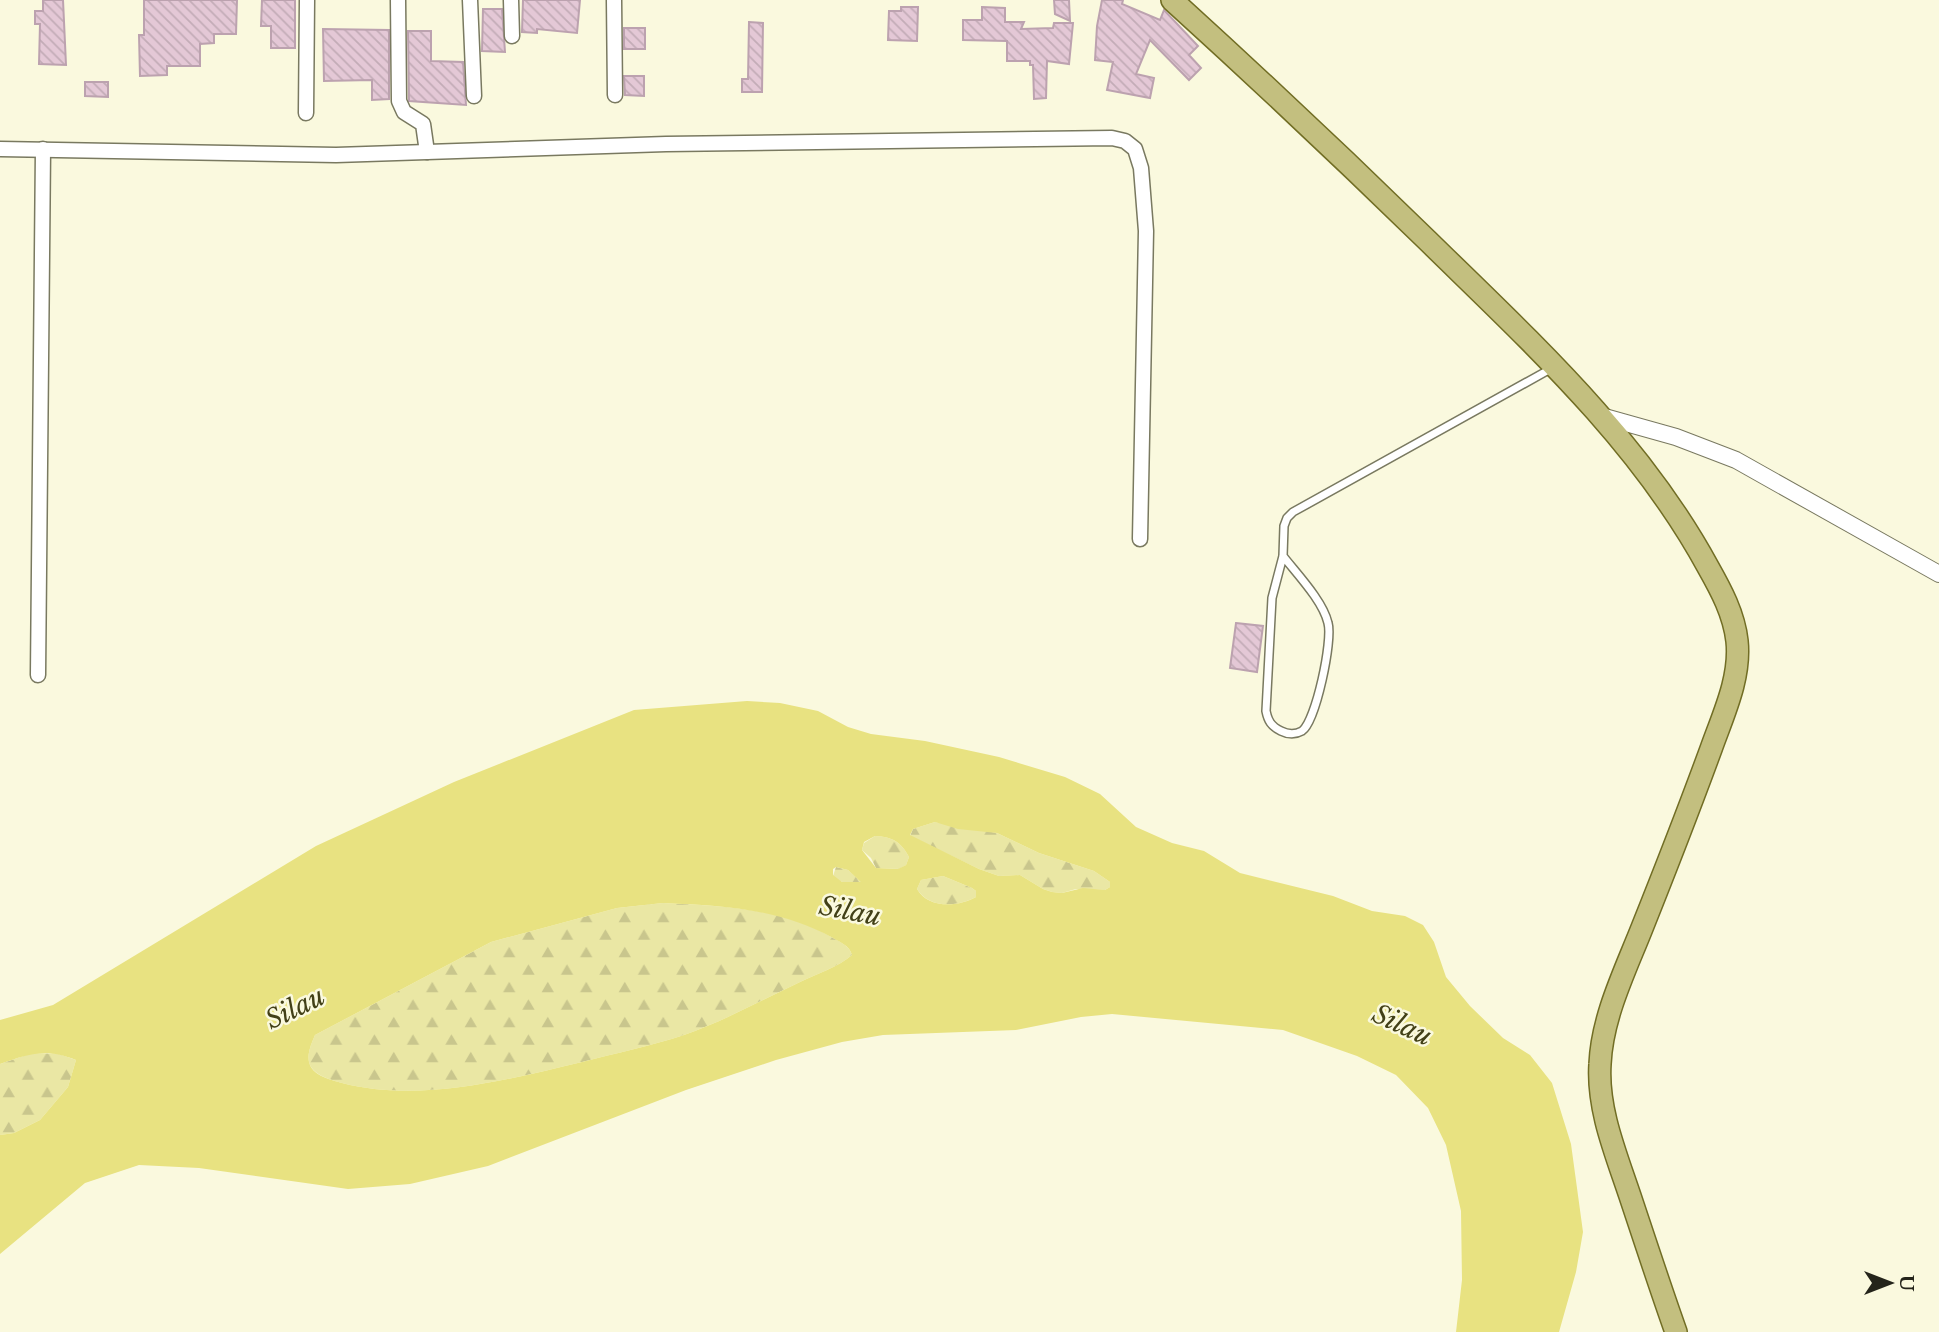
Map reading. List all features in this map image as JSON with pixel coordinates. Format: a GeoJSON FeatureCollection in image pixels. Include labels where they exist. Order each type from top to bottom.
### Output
{"type":"FeatureCollection","features":[{"type":"Feature","properties":{"kind":"main road"},"geometry":{"type":"LineString","coordinates":[[1172,0],[1303,119],[1601,415],[1690,534],[1732,617],[1737,642],[1737,670],[1727,704],[1687,816],[1614,1001],[1603,1033],[1600,1062],[1604,1111],[1615,1153],[1676,1332]]}},
{"type":"Feature","properties":{"kind":"street"},"geometry":{"type":"LineString","coordinates":[[306,113],[307,0]]}},
{"type":"Feature","properties":{"kind":"street"},"geometry":{"type":"LineString","coordinates":[[398,0],[399,101],[404,112],[423,124],[427,152]]}},
{"type":"Feature","properties":{"kind":"street"},"geometry":{"type":"LineString","coordinates":[[470,0],[474,96]]}},
{"type":"Feature","properties":{"kind":"street"},"geometry":{"type":"LineString","coordinates":[[512,0],[512,36]]}},
{"type":"Feature","properties":{"kind":"street"},"geometry":{"type":"LineString","coordinates":[[614,0],[615,95]]}},
{"type":"Feature","properties":{"kind":"street"},"geometry":{"type":"LineString","coordinates":[[0,149],[336,155],[680,144],[1112,138],[1125,141],[1135,149],[1141,168],[1146,231],[1140,539]]}},
{"type":"Feature","properties":{"kind":"street"},"geometry":{"type":"LineString","coordinates":[[38,676],[43,149]]}},
{"type":"Feature","properties":{"kind":"street"},"geometry":{"type":"LineString","coordinates":[[1601,415],[1676,437],[1737,460],[1939,574]]}},
{"type":"Feature","properties":{"kind":"lane"},"geometry":{"type":"LineString","coordinates":[[1283,556],[1322,609],[1330,634],[1329,650],[1311,717],[1302,731],[1296,734],[1274,727],[1268,720],[1266,711],[1272,598],[1283,556],[1284,526],[1293,512],[1554,367]]}},
{"type":"Feature","properties":{"kind":"green space"},"geometry":{"type":"Polygon","coordinates":[[[935,822],[997,833],[1039,853],[1094,871],[1110,882],[1110,887],[1105,890],[1052,892],[1020,875],[999,876],[979,869],[910,836],[913,829],[935,822]]]}},
{"type":"Feature","properties":{"kind":"green space"},"geometry":{"type":"Polygon","coordinates":[[[875,836],[892,839],[899,844],[909,857],[906,865],[899,869],[876,868],[871,858],[862,850],[864,843],[875,836]]]}},
{"type":"Feature","properties":{"kind":"green space"},"geometry":{"type":"Polygon","coordinates":[[[836,867],[848,870],[862,882],[842,882],[833,876],[836,867]]]}},
{"type":"Feature","properties":{"kind":"green space"},"geometry":{"type":"Polygon","coordinates":[[[943,876],[972,888],[976,891],[976,897],[961,903],[936,903],[917,889],[921,880],[943,876]]]}},
{"type":"Feature","properties":{"kind":"green space"},"geometry":{"type":"Polygon","coordinates":[[[663,903],[768,913],[809,926],[839,941],[852,955],[827,970],[684,1035],[523,1076],[462,1087],[401,1091],[342,1083],[320,1075],[310,1065],[309,1054],[315,1035],[491,942],[617,908],[663,903]]]}},
{"type":"Feature","properties":{"kind":"green space"},"geometry":{"type":"Polygon","coordinates":[[[32,1053],[59,1054],[76,1060],[68,1087],[40,1120],[14,1133],[0,1135],[0,1064],[32,1053]]]}},
{"type":"Feature","properties":{"kind":"water","name":"Silau"},"geometry":{"type":"Polygon","coordinates":[[[747,701],[780,703],[818,711],[848,727],[871,734],[925,741],[999,757],[1065,777],[1100,794],[1136,827],[1172,843],[1204,851],[1240,873],[1333,896],[1372,911],[1405,916],[1423,925],[1434,942],[1446,977],[1470,1006],[1503,1038],[1530,1055],[1552,1083],[1571,1144],[1583,1232],[1576,1272],[1559,1332],[1456,1332],[1462,1280],[1461,1211],[1446,1145],[1428,1108],[1396,1075],[1357,1056],[1283,1030],[1112,1014],[1081,1017],[1016,1030],[883,1035],[842,1042],[776,1060],[686,1090],[488,1166],[410,1184],[348,1189],[199,1168],[139,1165],[85,1183],[0,1254],[0,1135],[14,1133],[40,1120],[68,1087],[76,1060],[46,1053],[20,1057],[0,1064],[0,1020],[53,1005],[316,846],[454,782],[634,710],[747,701]],[[935,822],[913,829],[910,835],[979,869],[999,876],[1020,875],[1052,892],[1062,893],[1083,888],[1105,890],[1110,887],[1110,882],[1094,871],[1039,853],[997,833],[958,829],[935,822]],[[875,836],[864,842],[862,850],[876,868],[898,869],[906,865],[909,857],[896,841],[875,836]],[[836,867],[833,869],[833,875],[842,882],[861,882],[848,870],[836,867]],[[943,876],[921,880],[917,889],[928,900],[936,903],[961,903],[976,897],[976,891],[972,888],[943,876]],[[663,903],[617,908],[491,942],[315,1035],[309,1054],[312,1069],[324,1077],[342,1083],[401,1091],[462,1087],[523,1076],[684,1035],[827,970],[852,955],[847,947],[833,938],[792,920],[729,907],[663,903]]]}},
{"type":"Feature","properties":{"kind":"building"},"geometry":{"type":"Polygon","coordinates":[[[43,0],[63,0],[66,65],[39,64],[40,24],[35,24],[35,11],[43,11],[43,0]]]}},
{"type":"Feature","properties":{"kind":"building"},"geometry":{"type":"Polygon","coordinates":[[[144,0],[237,0],[236,34],[214,34],[214,43],[200,44],[200,66],[167,66],[167,75],[140,76],[139,35],[144,35],[144,0]]]}},
{"type":"Feature","properties":{"kind":"building"},"geometry":{"type":"Polygon","coordinates":[[[262,0],[295,0],[295,48],[271,48],[271,26],[261,26],[262,0]]]}},
{"type":"Feature","properties":{"kind":"building"},"geometry":{"type":"Polygon","coordinates":[[[523,0],[580,0],[577,33],[537,29],[537,33],[522,32],[523,0]]]}},
{"type":"Feature","properties":{"kind":"building"},"geometry":{"type":"Polygon","coordinates":[[[1054,0],[1069,0],[1070,21],[1055,14],[1054,0]]]}},
{"type":"Feature","properties":{"kind":"building"},"geometry":{"type":"Polygon","coordinates":[[[1102,0],[1123,0],[1122,4],[1160,20],[1164,10],[1198,46],[1189,55],[1201,68],[1189,80],[1150,40],[1136,74],[1154,78],[1150,98],[1107,90],[1113,62],[1095,60],[1102,0]]]}},
{"type":"Feature","properties":{"kind":"building"},"geometry":{"type":"Polygon","coordinates":[[[901,7],[918,7],[917,41],[888,40],[889,11],[901,11],[901,7]]]}},
{"type":"Feature","properties":{"kind":"building"},"geometry":{"type":"Polygon","coordinates":[[[982,7],[1005,8],[1005,22],[1024,22],[1021,29],[1053,28],[1054,23],[1073,23],[1069,64],[1047,61],[1046,98],[1034,99],[1033,65],[1030,65],[1030,61],[1007,61],[1007,41],[963,40],[963,20],[982,20],[982,7]]]}},
{"type":"Feature","properties":{"kind":"building"},"geometry":{"type":"Polygon","coordinates":[[[483,9],[502,9],[505,52],[482,51],[483,9]]]}},
{"type":"Feature","properties":{"kind":"building"},"geometry":{"type":"Polygon","coordinates":[[[749,22],[763,23],[762,92],[742,92],[742,79],[748,79],[749,22]]]}},
{"type":"Feature","properties":{"kind":"building"},"geometry":{"type":"Polygon","coordinates":[[[624,28],[645,28],[645,49],[624,49],[624,28]]]}},
{"type":"Feature","properties":{"kind":"building"},"geometry":{"type":"Polygon","coordinates":[[[323,29],[389,30],[389,99],[372,100],[372,80],[324,81],[323,29]]]}},
{"type":"Feature","properties":{"kind":"building"},"geometry":{"type":"Polygon","coordinates":[[[408,31],[431,31],[431,61],[463,62],[466,105],[409,101],[408,31]]]}},
{"type":"Feature","properties":{"kind":"building"},"geometry":{"type":"Polygon","coordinates":[[[624,76],[644,76],[644,96],[625,95],[624,76]]]}},
{"type":"Feature","properties":{"kind":"building"},"geometry":{"type":"Polygon","coordinates":[[[85,82],[108,82],[108,97],[85,96],[85,82]]]}},
{"type":"Feature","properties":{"kind":"building"},"geometry":{"type":"Polygon","coordinates":[[[1236,623],[1263,626],[1257,672],[1230,668],[1236,623]]]}}]}
